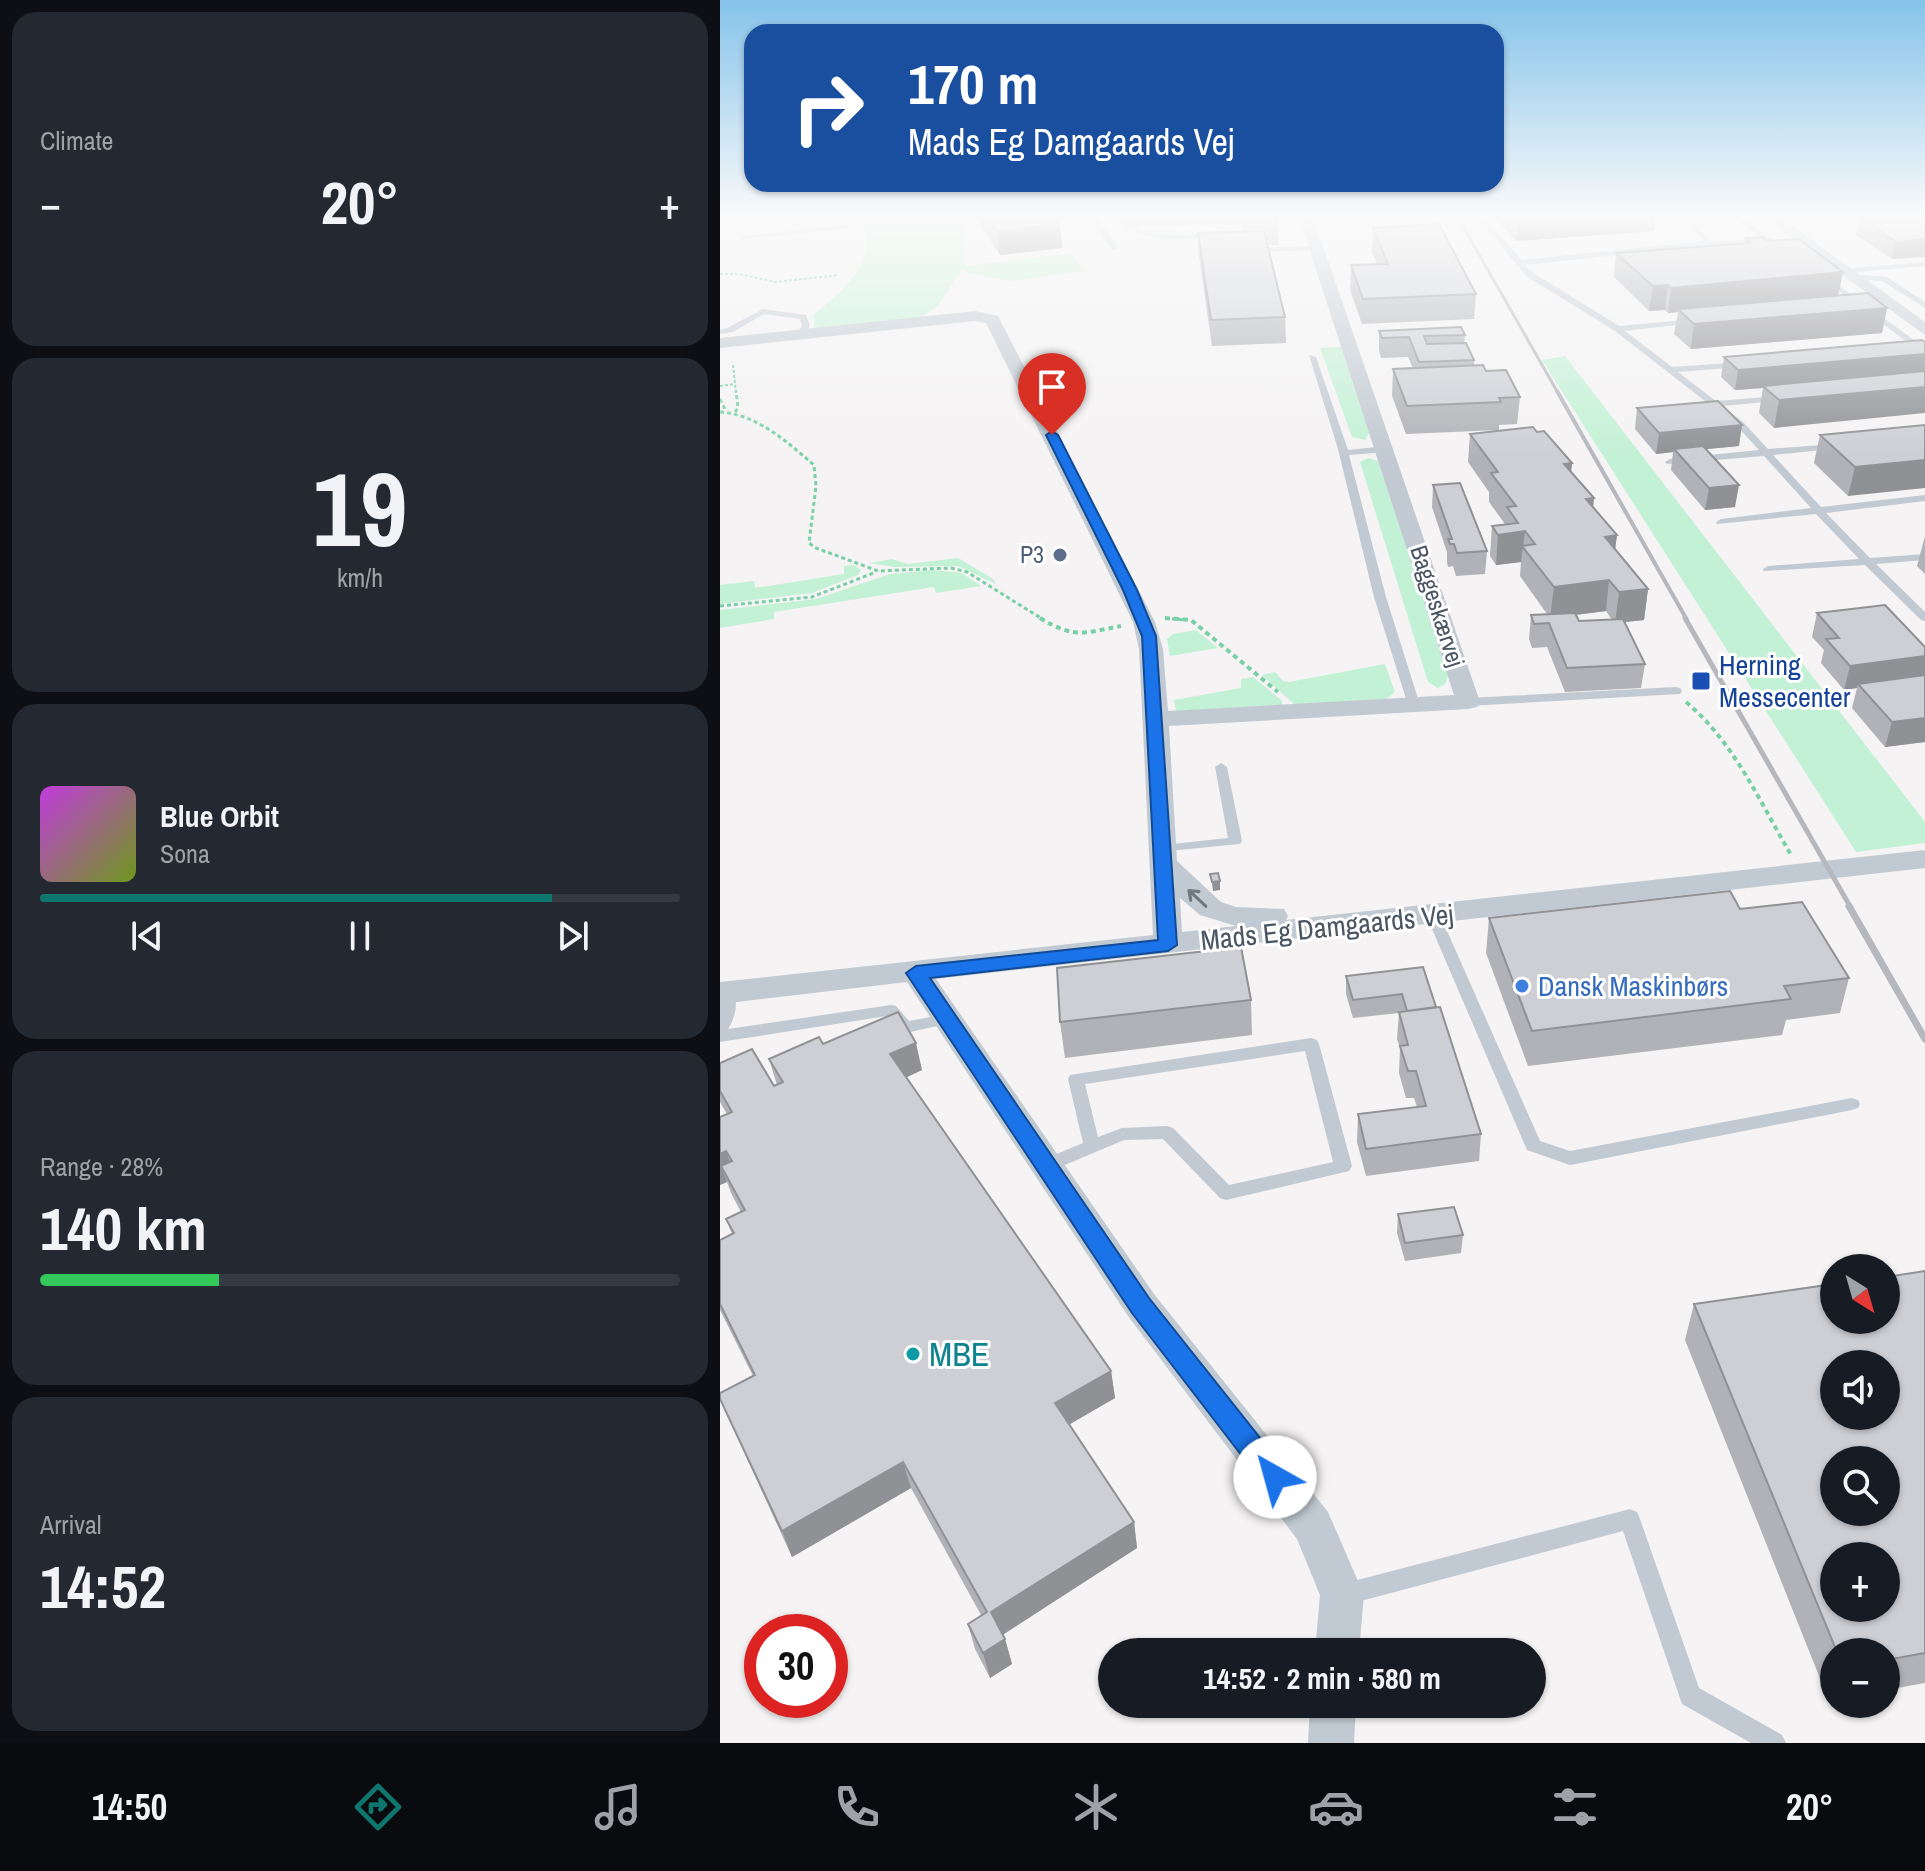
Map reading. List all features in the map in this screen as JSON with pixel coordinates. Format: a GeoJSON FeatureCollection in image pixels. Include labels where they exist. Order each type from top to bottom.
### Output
{"type":"FeatureCollection","features":[{"type":"Feature","properties":{"kind":"street","name":"Baggeskærvej"},"geometry":{"type":"LineString","coordinates":[[1156,719],[1468,702],[1333,295]]}},
{"type":"Feature","properties":{"kind":"street"},"geometry":{"type":"LineString","coordinates":[[1877,295],[1920,327]]}},
{"type":"Feature","properties":{"kind":"street"},"geometry":{"type":"LineString","coordinates":[[720,343],[980,316],[994,322],[1144,622],[1151,649],[1168,945]]}},
{"type":"Feature","properties":{"kind":"street"},"geometry":{"type":"LineString","coordinates":[[1164,856],[1195,899],[1222,916],[1460,897],[1481,897],[1519,906]]}},
{"type":"Feature","properties":{"kind":"street","name":"Mads Eg Damgaards Vej"},"geometry":{"type":"LineString","coordinates":[[723,995],[1925,859]]}},
{"type":"Feature","properties":{"kind":"street"},"geometry":{"type":"LineString","coordinates":[[916,973],[1141,1305],[1313,1526],[1342,1595],[1338,1638]]}},
{"type":"Feature","properties":{"kind":"street"},"geometry":{"type":"LineString","coordinates":[[1331,1743],[1332,1718]]}},
{"type":"Feature","properties":{"kind":"lane"},"geometry":{"type":"LineString","coordinates":[[1564,295],[1618,329],[1740,424],[1925,618]]}},
{"type":"Feature","properties":{"kind":"lane"},"geometry":{"type":"LineString","coordinates":[[1849,295],[1924,351]]}},
{"type":"Feature","properties":{"kind":"lane"},"geometry":{"type":"LineString","coordinates":[[1847,306],[1862,305]]}},
{"type":"Feature","properties":{"kind":"lane"},"geometry":{"type":"LineString","coordinates":[[720,332],[730,330],[763,311],[803,317],[806,326],[800,335]]}},
{"type":"Feature","properties":{"kind":"lane"},"geometry":{"type":"LineString","coordinates":[[1618,329],[1710,320]]}},
{"type":"Feature","properties":{"kind":"lane"},"geometry":{"type":"LineString","coordinates":[[1890,326],[1920,327]]}},
{"type":"Feature","properties":{"kind":"lane"},"geometry":{"type":"LineString","coordinates":[[1907,351],[1924,351]]}},
{"type":"Feature","properties":{"kind":"lane"},"geometry":{"type":"LineString","coordinates":[[1312,357],[1343,453],[1384,610],[1414,705]]}},
{"type":"Feature","properties":{"kind":"lane"},"geometry":{"type":"LineString","coordinates":[[1670,370],[1749,363]]}},
{"type":"Feature","properties":{"kind":"lane"},"geometry":{"type":"LineString","coordinates":[[1714,404],[1789,397]]}},
{"type":"Feature","properties":{"kind":"lane"},"geometry":{"type":"LineString","coordinates":[[1670,462],[1846,444]]}},
{"type":"Feature","properties":{"kind":"lane"},"geometry":{"type":"LineString","coordinates":[[1343,453],[1386,449]]}},
{"type":"Feature","properties":{"kind":"lane"},"geometry":{"type":"LineString","coordinates":[[1721,522],[1925,498]]}},
{"type":"Feature","properties":{"kind":"lane"},"geometry":{"type":"LineString","coordinates":[[1768,569],[1925,557]]}},
{"type":"Feature","properties":{"kind":"lane"},"geometry":{"type":"LineString","coordinates":[[1468,702],[1678,694]]}},
{"type":"Feature","properties":{"kind":"lane"},"geometry":{"type":"LineString","coordinates":[[1164,856],[1235,841],[1221,767]]}},
{"type":"Feature","properties":{"kind":"lane"},"geometry":{"type":"LineString","coordinates":[[1433,915],[1533,1145],[1570,1158],[1852,1104]]}},
{"type":"Feature","properties":{"kind":"lane"},"geometry":{"type":"LineString","coordinates":[[720,1029],[727,1018],[723,995]]}},
{"type":"Feature","properties":{"kind":"lane"},"geometry":{"type":"LineString","coordinates":[[720,1036],[891,1010],[906,1027],[946,1019]]}},
{"type":"Feature","properties":{"kind":"lane"},"geometry":{"type":"LineString","coordinates":[[1046,1166],[1122,1134],[1167,1132],[1226,1193],[1343,1166],[1311,1044],[1076,1079],[1092,1146]]}},
{"type":"Feature","properties":{"kind":"lane"},"geometry":{"type":"LineString","coordinates":[[1342,1595],[1630,1519],[1690,1696],[1774,1743]]}},
{"type":"Feature","properties":{"kind":"path"},"geometry":{"type":"LineString","coordinates":[[733,365],[737,382],[738,408],[735,412]]}},
{"type":"Feature","properties":{"kind":"path"},"geometry":{"type":"LineString","coordinates":[[720,386],[737,382]]}},
{"type":"Feature","properties":{"kind":"path"},"geometry":{"type":"LineString","coordinates":[[737,395],[743,394]]}},
{"type":"Feature","properties":{"kind":"path"},"geometry":{"type":"LineString","coordinates":[[720,399],[725,409],[720,412]]}},
{"type":"Feature","properties":{"kind":"path"},"geometry":{"type":"LineString","coordinates":[[720,412],[735,412],[748,417],[816,467],[809,543],[878,571]]}},
{"type":"Feature","properties":{"kind":"path"},"geometry":{"type":"LineString","coordinates":[[720,606],[812,597],[878,571],[951,568],[967,572],[1062,631],[1074,634],[1175,617],[1191,620],[1281,695],[1289,703],[1291,712]]}},
{"type":"Feature","properties":{"kind":"path"},"geometry":{"type":"LineString","coordinates":[[1678,694],[1696,709],[1735,760],[1802,873]]}},
{"type":"Feature","properties":{"kind":"green space"},"geometry":{"type":"Polygon","coordinates":[[[836,295],[945,295],[937,307],[918,319],[814,328],[814,314],[836,295]]]}},
{"type":"Feature","properties":{"kind":"green space"},"geometry":{"type":"Polygon","coordinates":[[[1341,347],[1369,433],[1365,440],[1352,437],[1320,348],[1341,347]]]}},
{"type":"Feature","properties":{"kind":"green space"},"geometry":{"type":"Polygon","coordinates":[[[1565,356],[1925,822],[1925,843],[1856,852],[1542,360],[1565,356]]]}},
{"type":"Feature","properties":{"kind":"green space"},"geometry":{"type":"Polygon","coordinates":[[[1368,458],[1378,461],[1448,676],[1445,684],[1438,688],[1428,682],[1360,462],[1368,458]]]}},
{"type":"Feature","properties":{"kind":"green space"},"geometry":{"type":"Polygon","coordinates":[[[958,558],[993,579],[996,584],[958,566],[894,567],[869,563],[892,559],[908,564],[958,558]]]}},
{"type":"Feature","properties":{"kind":"green space"},"geometry":{"type":"Polygon","coordinates":[[[854,565],[861,570],[858,575],[812,593],[720,604],[720,585],[754,581],[755,588],[844,574],[844,566],[854,565]]]}},
{"type":"Feature","properties":{"kind":"green space"},"geometry":{"type":"Polygon","coordinates":[[[933,570],[962,573],[981,586],[936,593],[934,587],[774,612],[774,619],[720,628],[720,610],[816,599],[890,574],[933,570]]]}},
{"type":"Feature","properties":{"kind":"green space"},"geometry":{"type":"Polygon","coordinates":[[[1196,630],[1218,648],[1170,656],[1167,639],[1173,634],[1196,630]]]}},
{"type":"Feature","properties":{"kind":"green space"},"geometry":{"type":"Polygon","coordinates":[[[1385,664],[1395,692],[1386,699],[1295,705],[1262,675],[1275,672],[1283,681],[1289,682],[1385,664]]]}},
{"type":"Feature","properties":{"kind":"green space"},"geometry":{"type":"Polygon","coordinates":[[[1253,677],[1282,701],[1282,705],[1176,711],[1174,700],[1241,688],[1241,679],[1253,677]]]}},
{"type":"Feature","properties":{"kind":"building"},"geometry":{"type":"Polygon","coordinates":[[[1207,295],[1280,295],[1285,317],[1211,320],[1207,295]]]}},
{"type":"Feature","properties":{"kind":"building"},"geometry":{"type":"Polygon","coordinates":[[[1362,295],[1446,295],[1363,299],[1362,295]]]}},
{"type":"Feature","properties":{"kind":"building"},"geometry":{"type":"Polygon","coordinates":[[[1840,295],[1871,295],[1887,308],[1694,324],[1678,309],[1840,295]]]}},
{"type":"Feature","properties":{"kind":"building"},"geometry":{"type":"Polygon","coordinates":[[[1461,327],[1465,335],[1424,336],[1427,344],[1466,343],[1474,360],[1419,362],[1409,337],[1382,338],[1379,331],[1461,327]]]}},
{"type":"Feature","properties":{"kind":"building"},"geometry":{"type":"Polygon","coordinates":[[[1925,342],[1925,354],[1738,370],[1724,357],[1925,342]]]}},
{"type":"Feature","properties":{"kind":"building"},"geometry":{"type":"Polygon","coordinates":[[[1483,365],[1486,371],[1506,370],[1520,397],[1499,398],[1501,402],[1407,406],[1393,369],[1483,365]]]}},
{"type":"Feature","properties":{"kind":"building"},"geometry":{"type":"Polygon","coordinates":[[[1925,371],[1925,387],[1779,400],[1763,386],[1925,371]]]}},
{"type":"Feature","properties":{"kind":"building"},"geometry":{"type":"Polygon","coordinates":[[[1718,401],[1742,425],[1659,433],[1637,408],[1718,401]]]}},
{"type":"Feature","properties":{"kind":"building"},"geometry":{"type":"Polygon","coordinates":[[[1925,425],[1925,460],[1855,467],[1820,435],[1925,425]]]}},
{"type":"Feature","properties":{"kind":"building"},"geometry":{"type":"Polygon","coordinates":[[[1533,427],[1537,432],[1544,431],[1572,463],[1564,464],[1594,498],[1586,499],[1617,535],[1605,537],[1648,589],[1619,592],[1609,580],[1554,587],[1522,546],[1535,544],[1525,531],[1498,535],[1492,526],[1518,523],[1507,507],[1516,506],[1491,473],[1498,472],[1470,434],[1533,427]]]}},
{"type":"Feature","properties":{"kind":"building"},"geometry":{"type":"Polygon","coordinates":[[[1703,446],[1739,485],[1709,488],[1674,449],[1703,446]]]}},
{"type":"Feature","properties":{"kind":"building"},"geometry":{"type":"Polygon","coordinates":[[[1460,483],[1487,551],[1457,553],[1448,539],[1452,539],[1433,485],[1460,483]]]}},
{"type":"Feature","properties":{"kind":"building"},"geometry":{"type":"Polygon","coordinates":[[[1885,605],[1925,647],[1925,656],[1850,666],[1826,639],[1839,638],[1817,613],[1885,605]]]}},
{"type":"Feature","properties":{"kind":"building"},"geometry":{"type":"Polygon","coordinates":[[[1575,613],[1579,621],[1623,619],[1645,664],[1567,668],[1549,623],[1534,624],[1531,615],[1575,613]]]}},
{"type":"Feature","properties":{"kind":"building"},"geometry":{"type":"Polygon","coordinates":[[[1925,675],[1925,718],[1892,722],[1858,684],[1925,675]]]}},
{"type":"Feature","properties":{"kind":"building"},"geometry":{"type":"Polygon","coordinates":[[[1218,873],[1220,881],[1212,882],[1210,874],[1218,873]]]}},
{"type":"Feature","properties":{"kind":"building"},"geometry":{"type":"Polygon","coordinates":[[[1730,891],[1740,909],[1802,902],[1849,978],[1784,986],[1791,999],[1532,1031],[1489,918],[1730,891]]]}},
{"type":"Feature","properties":{"kind":"building"},"geometry":{"type":"Polygon","coordinates":[[[1241,947],[1251,1000],[1060,1022],[1057,968],[1241,947]]]}},
{"type":"Feature","properties":{"kind":"building"},"geometry":{"type":"Polygon","coordinates":[[[1423,967],[1436,1007],[1407,1011],[1402,994],[1353,1000],[1346,976],[1423,967]]]}},
{"type":"Feature","properties":{"kind":"building"},"geometry":{"type":"Polygon","coordinates":[[[1440,1007],[1481,1134],[1366,1149],[1358,1114],[1426,1106],[1416,1071],[1408,1071],[1400,1046],[1408,1045],[1399,1012],[1440,1007]]]}},
{"type":"Feature","properties":{"kind":"building","name":"MBE"},"geometry":{"type":"Polygon","coordinates":[[[898,1012],[916,1043],[890,1054],[1111,1371],[1055,1403],[1134,1522],[991,1612],[1005,1639],[983,1653],[968,1624],[987,1612],[903,1462],[782,1531],[720,1399],[720,1393],[755,1375],[720,1304],[720,1240],[734,1233],[726,1219],[745,1210],[721,1166],[732,1161],[726,1151],[720,1154],[720,1117],[732,1112],[720,1091],[720,1063],[752,1049],[774,1086],[783,1082],[769,1059],[819,1037],[823,1044],[898,1012]]]}},
{"type":"Feature","properties":{"kind":"building"},"geometry":{"type":"Polygon","coordinates":[[[1454,1207],[1463,1235],[1405,1243],[1398,1214],[1454,1207]]]}},
{"type":"Feature","properties":{"kind":"building"},"geometry":{"type":"Polygon","coordinates":[[[1925,1271],[1925,1653],[1900,1657],[1900,1638],[1831,1638],[1825,1622],[1900,1622],[1900,1542],[1820,1542],[1820,1611],[1694,1304],[1820,1286],[1820,1334],[1900,1334],[1900,1275],[1925,1271]]]}},
{"type":"Feature","properties":{"kind":"railway"},"geometry":{"type":"LineString","coordinates":[[1502,295],[1558,393]]}},
{"type":"Feature","properties":{"kind":"railway"},"geometry":{"type":"LineString","coordinates":[[1557,391],[1687,620]]}},
{"type":"Feature","properties":{"kind":"railway"},"geometry":{"type":"LineString","coordinates":[[1685,618],[1851,908]]}},
{"type":"Feature","properties":{"kind":"railway"},"geometry":{"type":"LineString","coordinates":[[1849,906],[1925,1039]]}},
{"type":"Feature","properties":{"kind":"place","name":"P3"},"geometry":{"type":"Point","coordinates":[1060,555]}},
{"type":"Feature","properties":{"kind":"place","name":"Herning Messecenter"},"geometry":{"type":"Point","coordinates":[1701,681]}},
{"type":"Feature","properties":{"kind":"place","name":"Dansk Maskinbørs"},"geometry":{"type":"Point","coordinates":[1522,986]}},
{"type":"Feature","properties":{"kind":"place","name":"MBE"},"geometry":{"type":"Point","coordinates":[913,1354]}},
{"type":"Feature","properties":{"kind":"route"},"geometry":{"type":"LineString","coordinates":[[1052,435],[1130,590],[1149,636],[1168,945],[916,973],[1141,1305],[1275,1477]]}}]}
